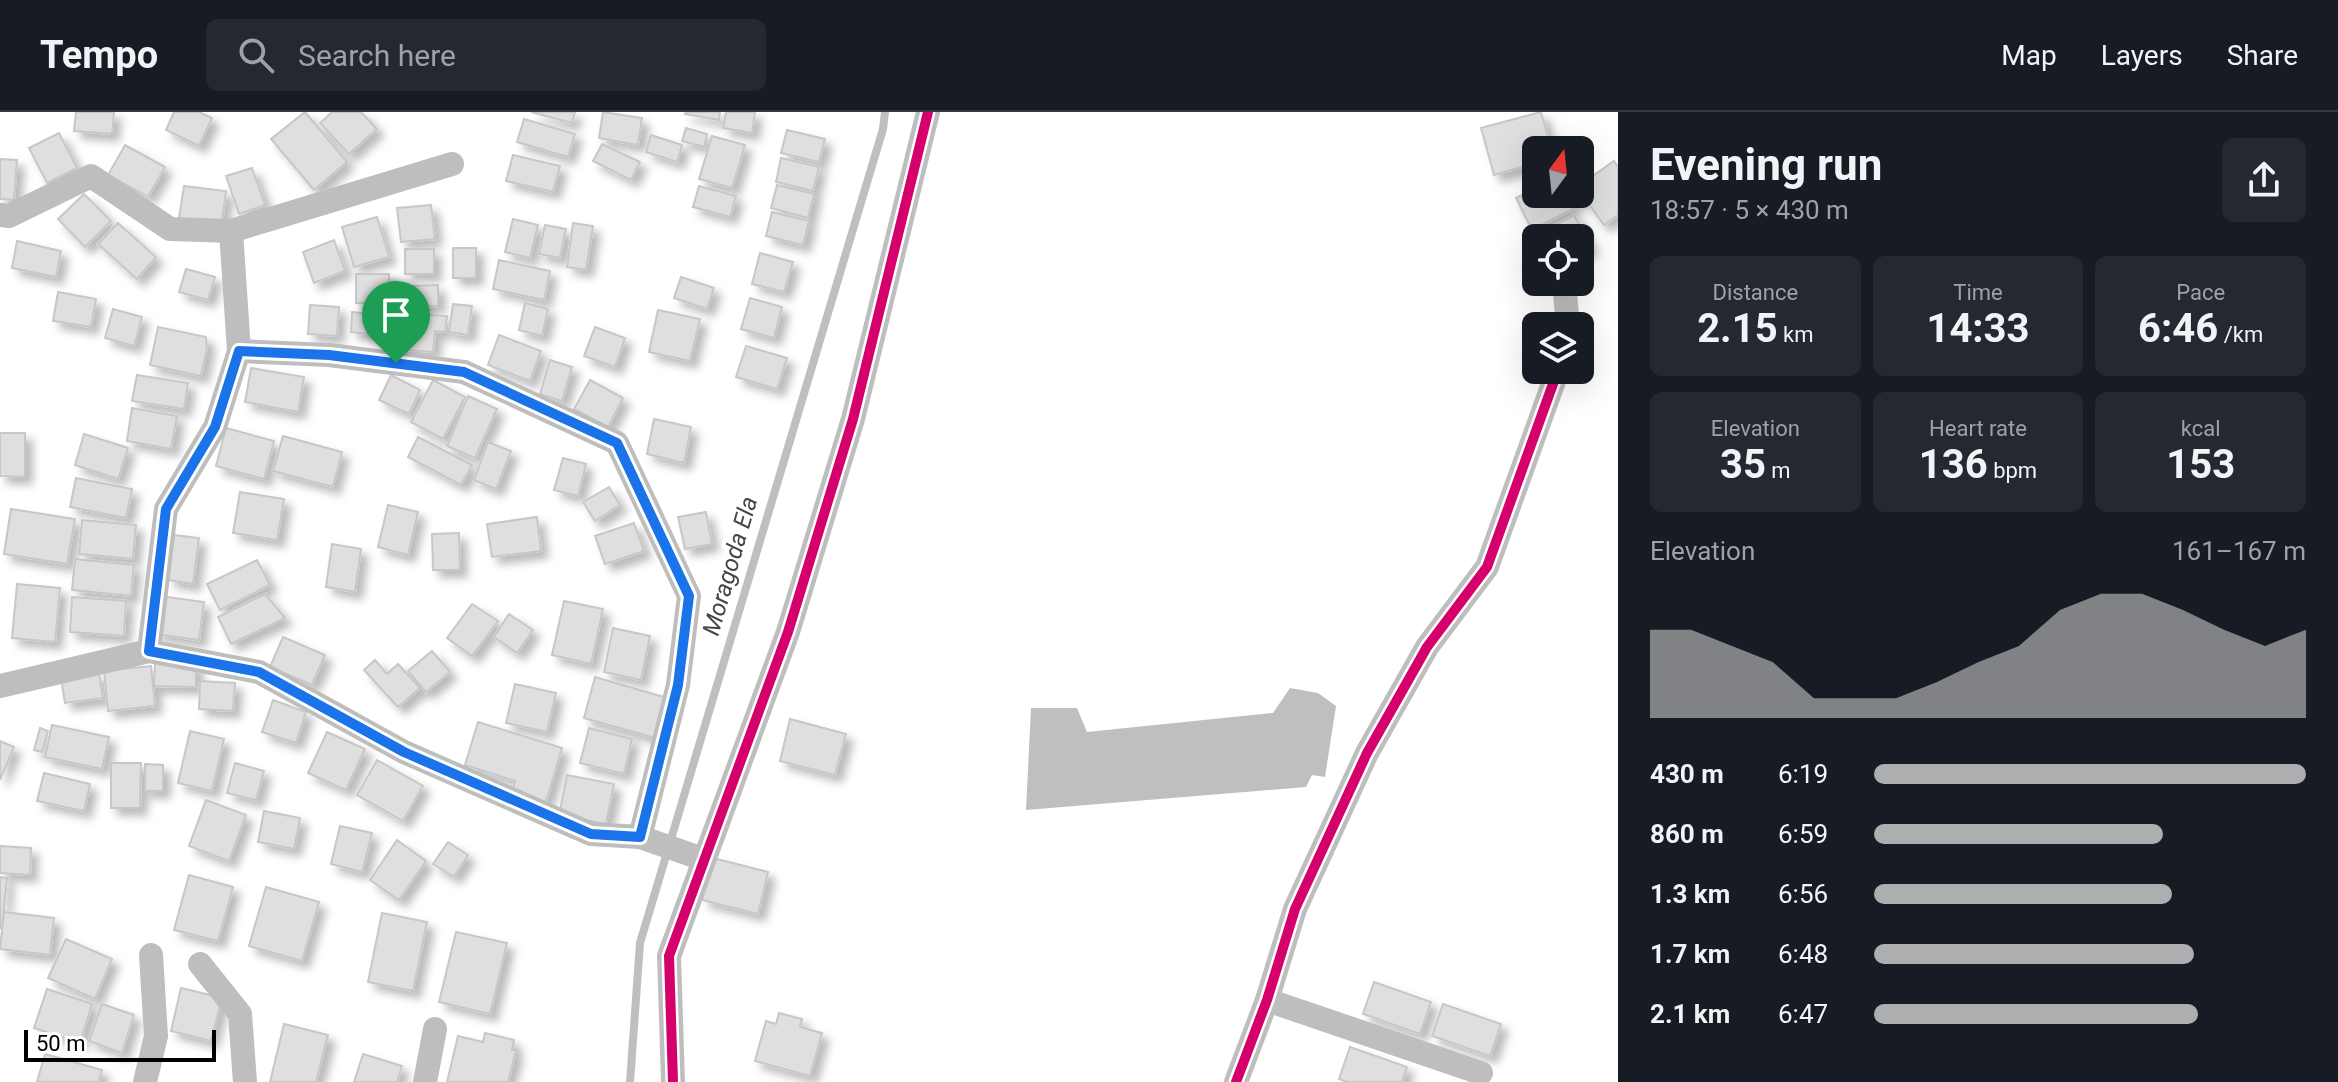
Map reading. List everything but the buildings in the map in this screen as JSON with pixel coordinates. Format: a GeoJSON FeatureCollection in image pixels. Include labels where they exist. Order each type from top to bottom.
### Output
{"type":"FeatureCollection","features":[{"type":"Feature","properties":{"kind":"street"},"geometry":{"type":"LineString","coordinates":[[673,1082],[669,956],[788,632],[853,419],[928,112]]}},
{"type":"Feature","properties":{"kind":"street"},"geometry":{"type":"LineString","coordinates":[[0,215],[9,216],[91,176],[170,229],[231,231],[452,164]]}},
{"type":"Feature","properties":{"kind":"street"},"geometry":{"type":"LineString","coordinates":[[149,651],[166,509],[215,427],[239,351],[231,231]]}},
{"type":"Feature","properties":{"kind":"street"},"geometry":{"type":"LineString","coordinates":[[239,351],[329,355],[464,372],[617,443],[689,596],[678,685],[640,837]]}},
{"type":"Feature","properties":{"kind":"street"},"geometry":{"type":"LineString","coordinates":[[1236,1082],[1267,1000],[1295,909],[1367,753],[1427,647],[1487,567],[1553,384]]}},
{"type":"Feature","properties":{"kind":"street"},"geometry":{"type":"LineString","coordinates":[[0,686],[149,651],[259,672],[404,752],[591,834],[640,837],[703,859]]}},
{"type":"Feature","properties":{"kind":"street"},"geometry":{"type":"LineString","coordinates":[[145,1082],[156,1036],[151,955]]}},
{"type":"Feature","properties":{"kind":"street"},"geometry":{"type":"LineString","coordinates":[[200,964],[240,1014],[245,1082]]}},
{"type":"Feature","properties":{"kind":"street"},"geometry":{"type":"LineString","coordinates":[[1267,1000],[1481,1073]]}},
{"type":"Feature","properties":{"kind":"street"},"geometry":{"type":"LineString","coordinates":[[425,1082],[435,1029]]}},
{"type":"Feature","properties":{"kind":"shaded area"},"geometry":{"type":"Polygon","coordinates":[[[1290,688],[1318,693],[1336,706],[1325,777],[1312,775],[1306,787],[1026,810],[1031,708],[1077,708],[1087,732],[1273,713],[1290,688]]]}},
{"type":"Feature","properties":{"kind":"waterway","name":"Moragoda Ela"},"geometry":{"type":"LineString","coordinates":[[630,1082],[640,943],[883,129],[885,112]]}},
{"type":"Feature","properties":{"kind":"cycle path"},"geometry":{"type":"LineString","coordinates":[[673,1082],[669,956],[788,632],[853,419],[928,112]]}},
{"type":"Feature","properties":{"kind":"cycle path"},"geometry":{"type":"LineString","coordinates":[[239,351],[329,355],[464,372],[617,443],[689,596],[678,685],[640,837]]}},
{"type":"Feature","properties":{"kind":"cycle path"},"geometry":{"type":"LineString","coordinates":[[1236,1082],[1267,1000],[1295,909],[1367,753],[1427,647],[1487,567],[1553,384]]}},
{"type":"Feature","properties":{"kind":"route"},"geometry":{"type":"LineString","coordinates":[[239,351],[329,355],[396,363],[464,372],[617,443],[689,596],[678,685],[640,837],[591,834],[404,752],[259,672],[149,651],[166,509],[215,427],[239,351]]}}]}
